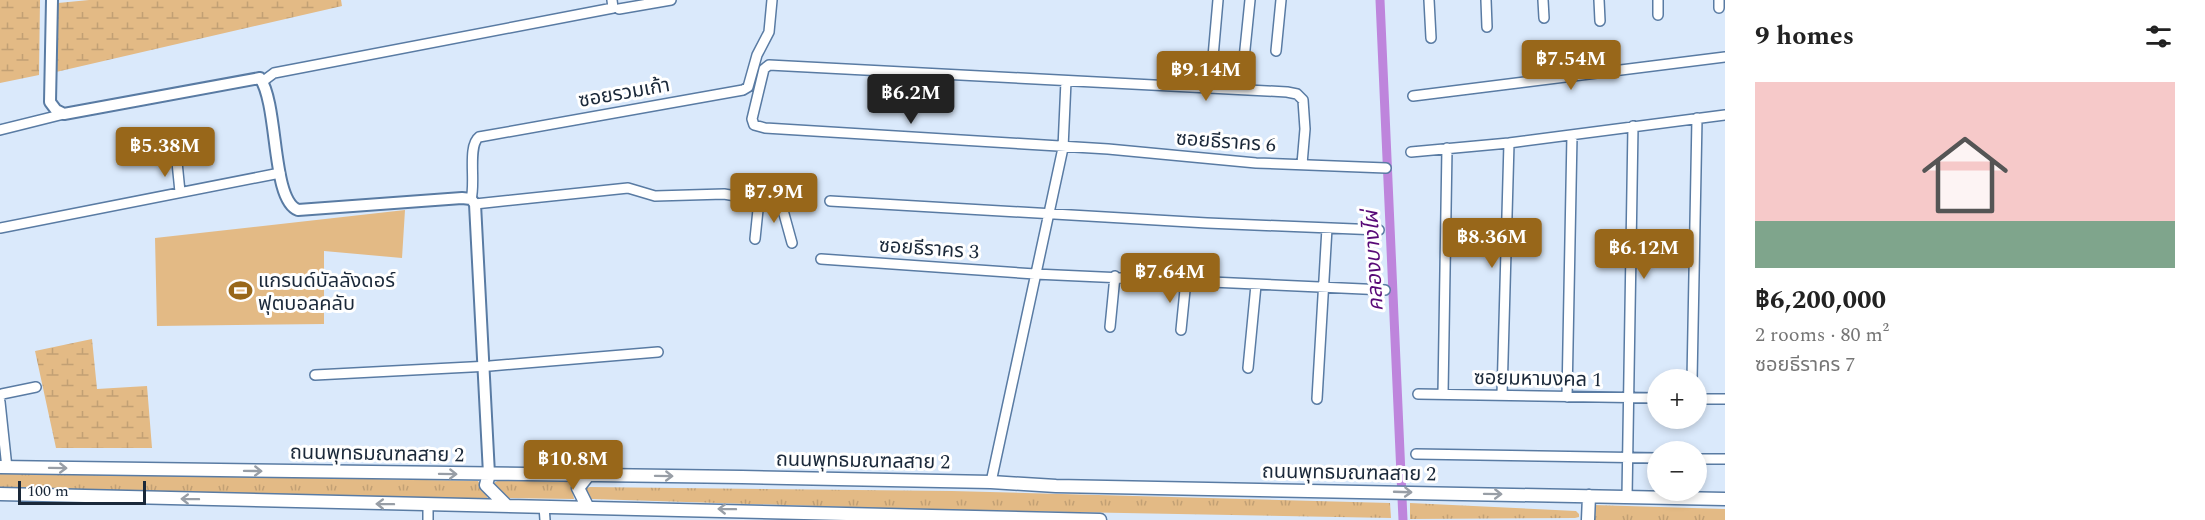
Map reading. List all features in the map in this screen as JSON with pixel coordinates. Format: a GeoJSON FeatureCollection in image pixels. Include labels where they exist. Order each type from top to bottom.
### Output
{"type":"FeatureCollection","features":[{"type":"Feature","properties":{"kind":"main road","name":"ถนนพุทธมณฑลสาย 2"},"geometry":{"type":"LineString","coordinates":[[3,467],[588,474],[1725,499]]}},
{"type":"Feature","properties":{"kind":"main road"},"geometry":{"type":"LineString","coordinates":[[489,474],[486,485],[507,506]]}},
{"type":"Feature","properties":{"kind":"main road"},"geometry":{"type":"LineString","coordinates":[[587,506],[578,488],[588,474]]}},
{"type":"Feature","properties":{"kind":"main road"},"geometry":{"type":"LineString","coordinates":[[0,494],[428,505],[587,506],[1100,520]]}},
{"type":"Feature","properties":{"kind":"main road"},"geometry":{"type":"LineString","coordinates":[[1588,520],[1589,496]]}},
{"type":"Feature","properties":{"kind":"street"},"geometry":{"type":"LineString","coordinates":[[52,0],[50,102],[56,110],[64,114]]}},
{"type":"Feature","properties":{"kind":"street"},"geometry":{"type":"LineString","coordinates":[[262,82],[274,73],[613,8],[612,0]]}},
{"type":"Feature","properties":{"kind":"street"},"geometry":{"type":"LineString","coordinates":[[619,9],[671,0]]}},
{"type":"Feature","properties":{"kind":"street","name":"ซอยรวมเก้า"},"geometry":{"type":"LineString","coordinates":[[473,202],[473,146],[479,137],[743,90],[748,87],[757,55],[769,32],[772,0]]}},
{"type":"Feature","properties":{"kind":"street"},"geometry":{"type":"LineString","coordinates":[[1213,57],[1218,0]]}},
{"type":"Feature","properties":{"kind":"street"},"geometry":{"type":"LineString","coordinates":[[1244,58],[1250,0]]}},
{"type":"Feature","properties":{"kind":"street"},"geometry":{"type":"LineString","coordinates":[[1276,51],[1281,0]]}},
{"type":"Feature","properties":{"kind":"street"},"geometry":{"type":"LineString","coordinates":[[1429,0],[1431,38]]}},
{"type":"Feature","properties":{"kind":"street"},"geometry":{"type":"LineString","coordinates":[[1486,0],[1487,27]]}},
{"type":"Feature","properties":{"kind":"street"},"geometry":{"type":"LineString","coordinates":[[1543,0],[1544,18]]}},
{"type":"Feature","properties":{"kind":"street"},"geometry":{"type":"LineString","coordinates":[[1599,0],[1600,21]]}},
{"type":"Feature","properties":{"kind":"street"},"geometry":{"type":"LineString","coordinates":[[1658,0],[1658,15]]}},
{"type":"Feature","properties":{"kind":"street"},"geometry":{"type":"LineString","coordinates":[[1413,96],[1725,57]]}},
{"type":"Feature","properties":{"kind":"street","name":"ซอยธีราคร 6"},"geometry":{"type":"LineString","coordinates":[[1066,81],[769,65],[764,69],[752,119],[754,125],[765,128],[861,136],[1386,168]]}},
{"type":"Feature","properties":{"kind":"street"},"geometry":{"type":"LineString","coordinates":[[0,130],[64,114],[260,78],[270,105],[280,173],[287,202],[298,210],[473,202],[628,188],[655,196],[742,195],[781,203],[792,243]]}},
{"type":"Feature","properties":{"kind":"street"},"geometry":{"type":"LineString","coordinates":[[991,482],[1063,148],[1066,81],[1297,94],[1303,100],[1305,129],[1302,164]]}},
{"type":"Feature","properties":{"kind":"street"},"geometry":{"type":"LineString","coordinates":[[1411,152],[1509,143],[1725,115]]}},
{"type":"Feature","properties":{"kind":"street"},"geometry":{"type":"LineString","coordinates":[[1692,369],[1697,118]]}},
{"type":"Feature","properties":{"kind":"street"},"geometry":{"type":"LineString","coordinates":[[1627,497],[1633,126]]}},
{"type":"Feature","properties":{"kind":"street"},"geometry":{"type":"LineString","coordinates":[[1567,396],[1572,135]]}},
{"type":"Feature","properties":{"kind":"street"},"geometry":{"type":"LineString","coordinates":[[1502,395],[1509,143]]}},
{"type":"Feature","properties":{"kind":"street"},"geometry":{"type":"LineString","coordinates":[[1443,394],[1447,148]]}},
{"type":"Feature","properties":{"kind":"street"},"geometry":{"type":"LineString","coordinates":[[177,162],[180,192]]}},
{"type":"Feature","properties":{"kind":"street"},"geometry":{"type":"LineString","coordinates":[[0,228],[280,173]]}},
{"type":"Feature","properties":{"kind":"street"},"geometry":{"type":"LineString","coordinates":[[755,239],[759,200]]}},
{"type":"Feature","properties":{"kind":"street"},"geometry":{"type":"LineString","coordinates":[[830,201],[1379,230]]}},
{"type":"Feature","properties":{"kind":"street"},"geometry":{"type":"LineString","coordinates":[[473,202],[485,366],[489,474]]}},
{"type":"Feature","properties":{"kind":"street"},"geometry":{"type":"LineString","coordinates":[[1317,399],[1327,228]]}},
{"type":"Feature","properties":{"kind":"street","name":"ซอยธีราคร 3"},"geometry":{"type":"LineString","coordinates":[[822,258],[1035,274],[1385,290]]}},
{"type":"Feature","properties":{"kind":"street"},"geometry":{"type":"LineString","coordinates":[[1110,327],[1115,276]]}},
{"type":"Feature","properties":{"kind":"street"},"geometry":{"type":"LineString","coordinates":[[1181,330],[1186,280]]}},
{"type":"Feature","properties":{"kind":"street"},"geometry":{"type":"LineString","coordinates":[[1248,368],[1256,285]]}},
{"type":"Feature","properties":{"kind":"street"},"geometry":{"type":"LineString","coordinates":[[315,375],[485,366],[658,352]]}},
{"type":"Feature","properties":{"kind":"street"},"geometry":{"type":"LineString","coordinates":[[3,467],[0,400],[2,394],[36,387]]}},
{"type":"Feature","properties":{"kind":"street","name":"ซอยมหามงคล 1"},"geometry":{"type":"LineString","coordinates":[[1418,394],[1647,398]]}},
{"type":"Feature","properties":{"kind":"street"},"geometry":{"type":"LineString","coordinates":[[1707,399],[1725,399]]}},
{"type":"Feature","properties":{"kind":"street"},"geometry":{"type":"LineString","coordinates":[[1416,454],[1647,458]]}},
{"type":"Feature","properties":{"kind":"street"},"geometry":{"type":"LineString","coordinates":[[1707,459],[1725,459]]}},
{"type":"Feature","properties":{"kind":"street"},"geometry":{"type":"LineString","coordinates":[[428,505],[428,520]]}},
{"type":"Feature","properties":{"kind":"street"},"geometry":{"type":"LineString","coordinates":[[544,506],[545,520]]}},
{"type":"Feature","properties":{"kind":"green space"},"geometry":{"type":"Polygon","coordinates":[[[0,0],[40,0],[39,75],[0,83],[0,0]]]}},
{"type":"Feature","properties":{"kind":"green space"},"geometry":{"type":"Polygon","coordinates":[[[89,0],[341,0],[342,6],[56,72],[58,3],[89,0]]]}},
{"type":"Feature","properties":{"kind":"green space","name":"แกรนด์บัลลังดอร์ ฟุตบอลคลับ"},"geometry":{"type":"Polygon","coordinates":[[[405,210],[402,258],[324,251],[324,324],[157,326],[155,238],[405,210]]]}},
{"type":"Feature","properties":{"kind":"green space"},"geometry":{"type":"Polygon","coordinates":[[[92,339],[97,389],[147,386],[152,448],[56,448],[35,351],[92,339]]]}},
{"type":"Feature","properties":{"kind":"green space"},"geometry":{"type":"Polygon","coordinates":[[[0,472],[478,481],[489,500],[0,490],[0,472]]]}},
{"type":"Feature","properties":{"kind":"green space"},"geometry":{"type":"Polygon","coordinates":[[[499,480],[571,482],[574,499],[502,498],[492,484],[499,480]]]}},
{"type":"Feature","properties":{"kind":"green space"},"geometry":{"type":"Polygon","coordinates":[[[590,487],[952,491],[1390,503],[1391,518],[912,509],[585,498],[582,489],[590,487]]]}},
{"type":"Feature","properties":{"kind":"green space"},"geometry":{"type":"Polygon","coordinates":[[[1410,503],[1576,511],[1579,517],[1410,519],[1410,503]]]}},
{"type":"Feature","properties":{"kind":"green space"},"geometry":{"type":"Polygon","coordinates":[[[1594,505],[1725,509],[1725,520],[1591,520],[1594,505]]]}},
{"type":"Feature","properties":{"kind":"waterway","name":"คลองบางไผ่"},"geometry":{"type":"LineString","coordinates":[[1380,0],[1403,520]]}},
{"type":"Feature","properties":{"kind":"place","name":"แกรนด์บัลลังดอร์ ฟุตบอลคลับ"},"geometry":{"type":"Point","coordinates":[240,291]}}]}
